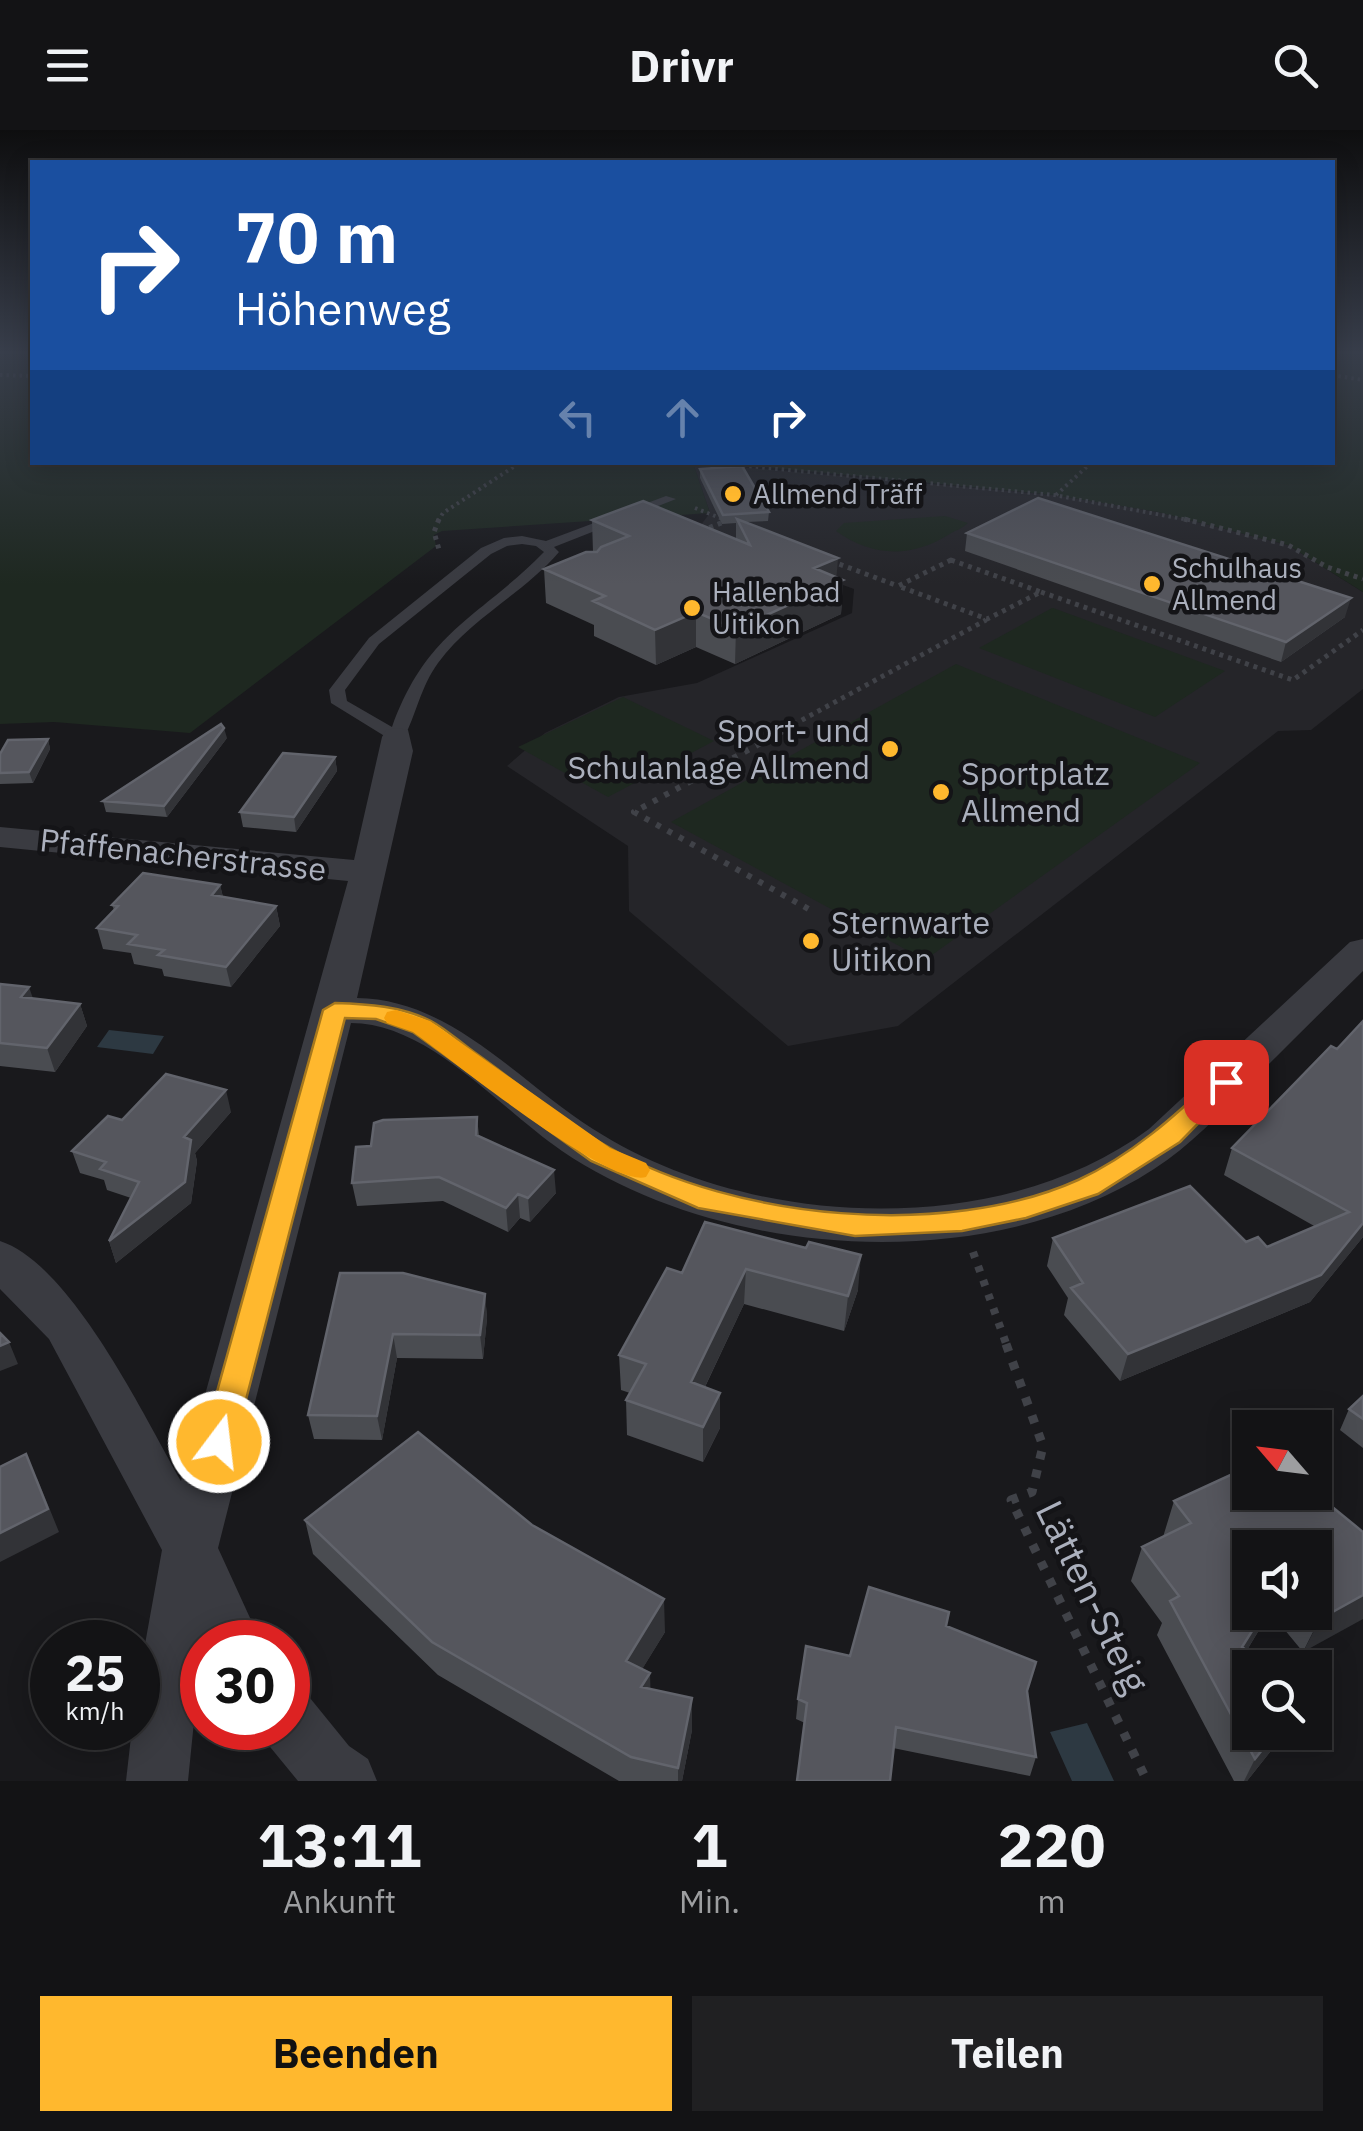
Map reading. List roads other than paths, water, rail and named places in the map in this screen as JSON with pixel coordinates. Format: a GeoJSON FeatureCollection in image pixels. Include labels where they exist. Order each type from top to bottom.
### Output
{"type":"FeatureCollection","features":[{"type":"Feature","properties":{"kind":"street"},"geometry":{"type":"LineString","coordinates":[[157,1781],[165,1698],[190,1548],[335,1010],[397,752],[397,737]]}},
{"type":"Feature","properties":{"kind":"street","name":"Pfaffenacherstrasse"},"geometry":{"type":"LineString","coordinates":[[0,837],[366,872]]}},
{"type":"Feature","properties":{"kind":"street"},"geometry":{"type":"LineString","coordinates":[[335,1010],[378,1012],[422,1026],[601,1155],[708,1201],[855,1226],[962,1220],[1026,1208],[1089,1186],[1133,1163],[1171,1136],[1363,950]]}},
{"type":"Feature","properties":{"kind":"street"},"geometry":{"type":"LineString","coordinates":[[0,1259],[66,1325],[190,1548],[222,1620]]}},
{"type":"Feature","properties":{"kind":"street"},"geometry":{"type":"LineString","coordinates":[[310,1747],[327,1768],[346,1781]]}},
{"type":"Feature","properties":{"kind":"lane"},"geometry":{"type":"LineString","coordinates":[[560,565],[543,554],[522,540],[504,542],[486,551],[408,611],[348,671],[336,690],[340,703],[397,737],[410,700],[432,660],[459,630],[543,554],[670,499]]}},
{"type":"Feature","properties":{"kind":"place","name":"Allmend Träff"},"geometry":{"type":"Point","coordinates":[733,494]}},
{"type":"Feature","properties":{"kind":"place","name":"Schulhaus Allmend"},"geometry":{"type":"Point","coordinates":[1152,584]}},
{"type":"Feature","properties":{"kind":"place","name":"Hallenbad Uitikon"},"geometry":{"type":"Point","coordinates":[692,608]}},
{"type":"Feature","properties":{"kind":"place","name":"Sport- und Schulanlage Allmend"},"geometry":{"type":"Point","coordinates":[890,749]}},
{"type":"Feature","properties":{"kind":"place","name":"Sportplatz Allmend"},"geometry":{"type":"Point","coordinates":[941,792]}},
{"type":"Feature","properties":{"kind":"place","name":"Sternwarte Uitikon"},"geometry":{"type":"Point","coordinates":[811,941]}}]}
